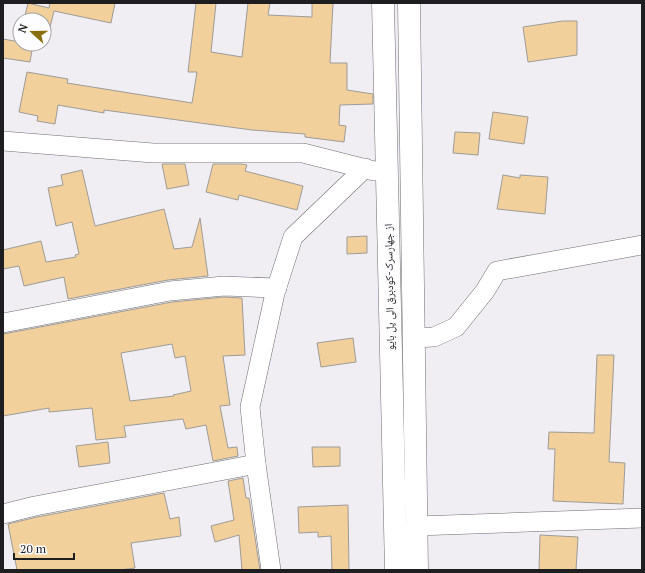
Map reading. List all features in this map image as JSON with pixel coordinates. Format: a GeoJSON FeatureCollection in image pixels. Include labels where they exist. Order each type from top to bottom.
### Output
{"type":"FeatureCollection","features":[{"type":"Feature","properties":{"kind":"street"},"geometry":{"type":"LineString","coordinates":[[383,3],[396,3]]}},
{"type":"Feature","properties":{"kind":"street","name":"از جهارسرک-کودبرق الی پل بایو"},"geometry":{"type":"LineString","coordinates":[[383,3],[396,570]]}},
{"type":"Feature","properties":{"kind":"street"},"geometry":{"type":"LineString","coordinates":[[409,3],[417,570]]}},
{"type":"Feature","properties":{"kind":"street"},"geometry":{"type":"LineString","coordinates":[[3,140],[153,153],[303,153],[365,168],[387,176]]}},
{"type":"Feature","properties":{"kind":"street"},"geometry":{"type":"LineString","coordinates":[[271,570],[256,464],[250,407],[277,288],[293,237],[365,168]]}},
{"type":"Feature","properties":{"kind":"street"},"geometry":{"type":"LineString","coordinates":[[414,338],[434,337],[456,328],[485,291],[497,271],[642,245]]}},
{"type":"Feature","properties":{"kind":"street"},"geometry":{"type":"LineString","coordinates":[[3,323],[170,291],[224,286],[277,288]]}},
{"type":"Feature","properties":{"kind":"street"},"geometry":{"type":"LineString","coordinates":[[3,514],[35,506],[256,464]]}},
{"type":"Feature","properties":{"kind":"street"},"geometry":{"type":"LineString","coordinates":[[416,526],[642,518]]}},
{"type":"Feature","properties":{"kind":"building"},"geometry":{"type":"Polygon","coordinates":[[[28,3],[49,8],[50,3],[115,3],[111,23],[54,11],[52,19],[52,12],[26,12],[28,3]]]}},
{"type":"Feature","properties":{"kind":"building"},"geometry":{"type":"Polygon","coordinates":[[[196,3],[216,3],[211,52],[242,57],[248,3],[270,3],[268,15],[312,17],[312,3],[333,3],[330,63],[347,63],[347,90],[373,94],[373,104],[340,105],[339,125],[346,126],[344,142],[305,137],[305,134],[252,130],[104,110],[104,113],[58,105],[55,124],[37,121],[38,116],[19,112],[27,72],[68,79],[67,83],[192,103],[197,72],[188,72],[196,3]]]}},
{"type":"Feature","properties":{"kind":"building"},"geometry":{"type":"Polygon","coordinates":[[[563,21],[577,21],[577,55],[528,62],[523,27],[563,21]]]}},
{"type":"Feature","properties":{"kind":"building"},"geometry":{"type":"Polygon","coordinates":[[[3,39],[12,41],[12,52],[32,52],[30,62],[3,58],[3,39]]]}},
{"type":"Feature","properties":{"kind":"building"},"geometry":{"type":"Polygon","coordinates":[[[493,112],[528,117],[524,144],[489,139],[493,112]]]}},
{"type":"Feature","properties":{"kind":"building"},"geometry":{"type":"Polygon","coordinates":[[[455,132],[480,133],[478,155],[453,153],[455,132]]]}},
{"type":"Feature","properties":{"kind":"building"},"geometry":{"type":"Polygon","coordinates":[[[162,164],[185,164],[189,185],[167,189],[162,164]]]}},
{"type":"Feature","properties":{"kind":"building"},"geometry":{"type":"Polygon","coordinates":[[[213,164],[247,165],[245,171],[303,186],[297,210],[239,195],[238,200],[206,192],[213,164]]]}},
{"type":"Feature","properties":{"kind":"building"},"geometry":{"type":"Polygon","coordinates":[[[82,170],[95,226],[164,209],[174,249],[192,247],[200,218],[208,276],[168,280],[68,299],[64,277],[24,286],[19,266],[3,269],[3,250],[41,241],[46,262],[76,257],[75,255],[79,254],[72,222],[56,226],[48,188],[63,185],[61,175],[82,170]]]}},
{"type":"Feature","properties":{"kind":"building"},"geometry":{"type":"Polygon","coordinates":[[[503,175],[520,178],[520,175],[548,177],[545,214],[497,209],[503,175]]]}},
{"type":"Feature","properties":{"kind":"building"},"geometry":{"type":"Polygon","coordinates":[[[367,236],[367,253],[347,254],[347,237],[367,236]]]}},
{"type":"Feature","properties":{"kind":"building"},"geometry":{"type":"Polygon","coordinates":[[[224,297],[242,298],[245,355],[223,356],[230,405],[220,406],[228,448],[237,447],[238,456],[213,461],[206,425],[186,429],[183,419],[124,426],[126,437],[96,440],[92,408],[49,412],[49,408],[3,416],[3,334],[172,302],[224,297]],[[172,344],[121,353],[130,401],[174,396],[173,395],[191,391],[185,356],[175,358],[172,344]]]}},
{"type":"Feature","properties":{"kind":"building"},"geometry":{"type":"Polygon","coordinates":[[[353,338],[356,362],[321,367],[317,343],[353,338]]]}},
{"type":"Feature","properties":{"kind":"building"},"geometry":{"type":"Polygon","coordinates":[[[597,355],[614,355],[609,462],[625,463],[623,504],[553,501],[555,449],[548,449],[549,432],[594,433],[597,355]]]}},
{"type":"Feature","properties":{"kind":"building"},"geometry":{"type":"Polygon","coordinates":[[[108,442],[110,463],[79,467],[76,446],[108,442]]]}},
{"type":"Feature","properties":{"kind":"building"},"geometry":{"type":"Polygon","coordinates":[[[312,447],[340,447],[340,466],[313,467],[312,447]]]}},
{"type":"Feature","properties":{"kind":"building"},"geometry":{"type":"Polygon","coordinates":[[[243,478],[246,498],[249,498],[260,570],[242,570],[239,535],[215,542],[211,526],[234,520],[228,481],[243,478]]]}},
{"type":"Feature","properties":{"kind":"building"},"geometry":{"type":"Polygon","coordinates":[[[164,493],[170,519],[179,517],[181,536],[131,543],[135,568],[120,570],[17,570],[8,524],[37,517],[164,493]]]}},
{"type":"Feature","properties":{"kind":"building"},"geometry":{"type":"Polygon","coordinates":[[[348,505],[349,570],[332,570],[331,536],[318,537],[318,532],[299,533],[298,507],[348,505]]]}},
{"type":"Feature","properties":{"kind":"building"},"geometry":{"type":"Polygon","coordinates":[[[540,535],[578,537],[576,570],[539,570],[540,535]]]}}]}
